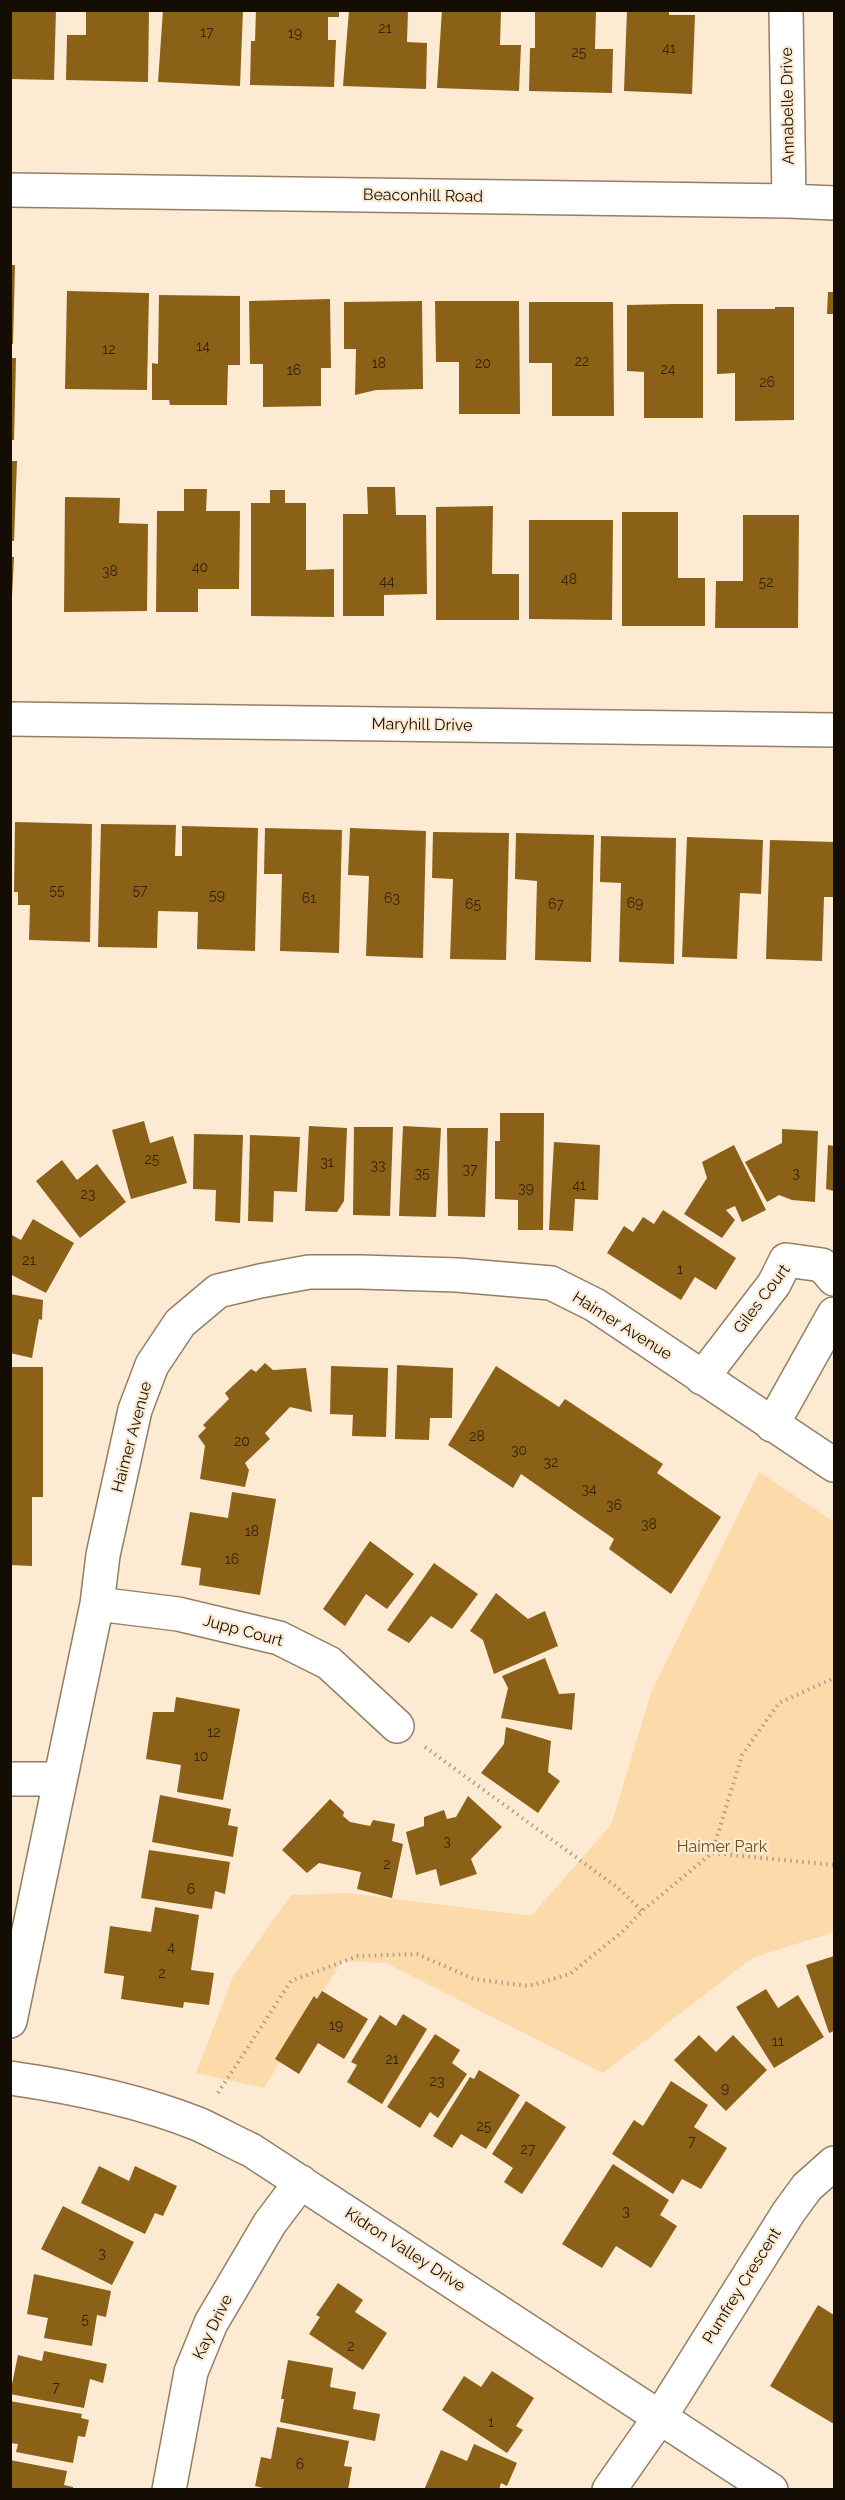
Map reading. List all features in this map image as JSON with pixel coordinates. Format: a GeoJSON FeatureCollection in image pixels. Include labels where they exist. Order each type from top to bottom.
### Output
{"type":"FeatureCollection","features":[{"type":"Feature","properties":{"kind":"street","name":"Annabelle Drive"},"geometry":{"type":"LineString","coordinates":[[786,10],[789,201]]}},
{"type":"Feature","properties":{"kind":"street","name":"Beaconhill Road"},"geometry":{"type":"LineString","coordinates":[[10,190],[834,203]]}},
{"type":"Feature","properties":{"kind":"street","name":"Maryhill Drive"},"geometry":{"type":"LineString","coordinates":[[10,719],[834,730]]}},
{"type":"Feature","properties":{"kind":"street","name":"Giles Court"},"geometry":{"type":"LineString","coordinates":[[702,1378],[774,1284],[786,1260],[822,1265],[834,1279]]}},
{"type":"Feature","properties":{"kind":"street","name":"Haimer Avenue"},"geometry":{"type":"LineString","coordinates":[[10,2021],[97,1604],[103,1555],[133,1420],[152,1365],[180,1323],[218,1291],[309,1272],[457,1275],[551,1283],[595,1305],[834,1465]]}},
{"type":"Feature","properties":{"kind":"street"},"geometry":{"type":"LineString","coordinates":[[772,1425],[834,1314]]}},
{"type":"Feature","properties":{"kind":"street","name":"Jupp Court"},"geometry":{"type":"LineString","coordinates":[[97,1604],[178,1614],[279,1638],[329,1663],[397,1726]]}},
{"type":"Feature","properties":{"kind":"street"},"geometry":{"type":"LineString","coordinates":[[10,1779],[60,1779]]}},
{"type":"Feature","properties":{"kind":"street","name":"Kidron Valley Drive"},"geometry":{"type":"LineString","coordinates":[[10,2078],[68,2086],[197,2124],[251,2150],[771,2490]]}},
{"type":"Feature","properties":{"kind":"street","name":"Pumfrey Crescent"},"geometry":{"type":"LineString","coordinates":[[609,2490],[660,2417],[788,2213],[807,2187],[834,2163]]}},
{"type":"Feature","properties":{"kind":"street","name":"Kay Drive"},"geometry":{"type":"LineString","coordinates":[[169,2490],[191,2372],[211,2323],[270,2223],[301,2182]]}},
{"type":"Feature","properties":{"kind":"path"},"geometry":{"type":"LineString","coordinates":[[197,2124],[291,1981],[358,1956],[417,1954],[474,1979],[529,1986],[570,1974],[712,1853],[742,1755],[779,1703],[834,1678]]}},
{"type":"Feature","properties":{"kind":"path"},"geometry":{"type":"LineString","coordinates":[[397,1726],[618,1888],[642,1911]]}},
{"type":"Feature","properties":{"kind":"path"},"geometry":{"type":"LineString","coordinates":[[712,1853],[834,1865]]}},
{"type":"Feature","properties":{"kind":"green space","name":"Haimer Park"},"geometry":{"type":"Polygon","coordinates":[[[759,1472],[834,1522],[834,1932],[752,1958],[603,2073],[386,1963],[342,1961],[264,2088],[196,2073],[233,1977],[291,1895],[347,1893],[531,1916],[611,1825],[651,1693],[759,1472]]]}},
{"type":"Feature","properties":{"kind":"building"},"geometry":{"type":"Polygon","coordinates":[[[10,10],[56,10],[54,80],[10,79],[10,10]]]}},
{"type":"Feature","properties":{"kind":"building"},"geometry":{"type":"Polygon","coordinates":[[[86,10],[149,10],[148,82],[66,80],[67,35],[86,35],[86,10]]]}},
{"type":"Feature","properties":{"kind":"building"},"geometry":{"type":"Polygon","coordinates":[[[163,10],[243,10],[240,86],[158,82],[163,10]]]}},
{"type":"Feature","properties":{"kind":"building"},"geometry":{"type":"Polygon","coordinates":[[[256,10],[339,10],[339,17],[328,17],[328,40],[336,40],[334,87],[250,85],[251,41],[255,41],[256,10]]]}},
{"type":"Feature","properties":{"kind":"building"},"geometry":{"type":"Polygon","coordinates":[[[349,10],[408,10],[407,42],[427,43],[426,89],[343,86],[349,10]]]}},
{"type":"Feature","properties":{"kind":"building"},"geometry":{"type":"Polygon","coordinates":[[[442,10],[501,10],[500,45],[521,45],[519,91],[437,88],[442,10]]]}},
{"type":"Feature","properties":{"kind":"building"},"geometry":{"type":"Polygon","coordinates":[[[535,10],[596,10],[595,49],[613,49],[612,93],[529,91],[530,48],[535,48],[535,10]]]}},
{"type":"Feature","properties":{"kind":"building"},"geometry":{"type":"Polygon","coordinates":[[[627,10],[669,10],[669,15],[695,15],[692,94],[624,91],[627,10]]]}},
{"type":"Feature","properties":{"kind":"building"},"geometry":{"type":"Polygon","coordinates":[[[10,265],[15,265],[13,344],[10,344],[10,265]]]}},
{"type":"Feature","properties":{"kind":"building"},"geometry":{"type":"Polygon","coordinates":[[[67,291],[149,293],[147,390],[65,389],[67,291]]]}},
{"type":"Feature","properties":{"kind":"building"},"geometry":{"type":"Polygon","coordinates":[[[828,292],[834,292],[834,314],[827,314],[828,292]]]}},
{"type":"Feature","properties":{"kind":"building"},"geometry":{"type":"Polygon","coordinates":[[[159,295],[240,296],[240,365],[228,365],[227,405],[170,405],[169,400],[152,400],[152,363],[158,364],[159,295]]]}},
{"type":"Feature","properties":{"kind":"building"},"geometry":{"type":"Polygon","coordinates":[[[330,299],[331,368],[321,368],[321,406],[263,407],[263,364],[250,364],[249,301],[330,299]]]}},
{"type":"Feature","properties":{"kind":"building"},"geometry":{"type":"Polygon","coordinates":[[[422,301],[423,389],[376,390],[355,395],[356,349],[344,349],[344,302],[422,301]]]}},
{"type":"Feature","properties":{"kind":"building"},"geometry":{"type":"Polygon","coordinates":[[[435,301],[519,301],[520,414],[459,414],[459,362],[436,362],[435,301]]]}},
{"type":"Feature","properties":{"kind":"building"},"geometry":{"type":"Polygon","coordinates":[[[529,302],[613,302],[614,416],[552,416],[552,363],[529,363],[529,302]]]}},
{"type":"Feature","properties":{"kind":"building"},"geometry":{"type":"Polygon","coordinates":[[[703,304],[703,418],[644,418],[644,372],[627,371],[627,305],[703,304]]]}},
{"type":"Feature","properties":{"kind":"building"},"geometry":{"type":"Polygon","coordinates":[[[775,307],[794,307],[794,420],[735,421],[735,373],[717,374],[717,309],[775,309],[775,307]]]}},
{"type":"Feature","properties":{"kind":"building"},"geometry":{"type":"Polygon","coordinates":[[[10,358],[16,358],[14,440],[10,440],[10,358]]]}},
{"type":"Feature","properties":{"kind":"building"},"geometry":{"type":"Polygon","coordinates":[[[10,461],[17,461],[14,541],[10,541],[10,461]]]}},
{"type":"Feature","properties":{"kind":"building"},"geometry":{"type":"Polygon","coordinates":[[[367,487],[395,487],[396,515],[426,515],[427,594],[384,595],[384,616],[343,616],[343,514],[368,514],[367,487]]]}},
{"type":"Feature","properties":{"kind":"building"},"geometry":{"type":"Polygon","coordinates":[[[184,489],[207,489],[206,511],[240,511],[239,589],[198,589],[198,612],[156,612],[157,511],[184,511],[184,489]]]}},
{"type":"Feature","properties":{"kind":"building"},"geometry":{"type":"Polygon","coordinates":[[[270,490],[285,490],[285,503],[306,503],[306,570],[334,569],[334,617],[251,616],[251,503],[270,503],[270,490]]]}},
{"type":"Feature","properties":{"kind":"building"},"geometry":{"type":"Polygon","coordinates":[[[65,497],[120,498],[119,523],[148,524],[147,611],[64,612],[65,497]]]}},
{"type":"Feature","properties":{"kind":"building"},"geometry":{"type":"Polygon","coordinates":[[[493,506],[492,574],[519,574],[519,620],[436,620],[436,507],[493,506]]]}},
{"type":"Feature","properties":{"kind":"building"},"geometry":{"type":"Polygon","coordinates":[[[622,512],[678,512],[678,578],[705,578],[705,626],[622,626],[622,512]]]}},
{"type":"Feature","properties":{"kind":"building"},"geometry":{"type":"Polygon","coordinates":[[[743,515],[799,515],[798,628],[715,628],[716,581],[743,581],[743,515]]]}},
{"type":"Feature","properties":{"kind":"building"},"geometry":{"type":"Polygon","coordinates":[[[529,520],[613,520],[612,620],[529,619],[529,520]]]}},
{"type":"Feature","properties":{"kind":"building"},"geometry":{"type":"Polygon","coordinates":[[[10,557],[14,557],[12,597],[10,597],[10,557]]]}},
{"type":"Feature","properties":{"kind":"building"},"geometry":{"type":"Polygon","coordinates":[[[15,822],[92,824],[90,942],[29,940],[30,905],[18,905],[18,892],[14,892],[15,822]]]}},
{"type":"Feature","properties":{"kind":"building"},"geometry":{"type":"Polygon","coordinates":[[[101,824],[176,825],[175,856],[182,856],[182,826],[258,828],[255,951],[197,949],[198,912],[158,911],[157,948],[98,947],[101,824]]]}},
{"type":"Feature","properties":{"kind":"building"},"geometry":{"type":"Polygon","coordinates":[[[265,828],[342,830],[339,953],[280,951],[282,874],[264,874],[265,828]]]}},
{"type":"Feature","properties":{"kind":"building"},"geometry":{"type":"Polygon","coordinates":[[[350,828],[426,831],[423,958],[366,956],[369,876],[348,875],[350,828]]]}},
{"type":"Feature","properties":{"kind":"building"},"geometry":{"type":"Polygon","coordinates":[[[433,832],[509,833],[506,960],[450,959],[453,879],[432,878],[433,832]]]}},
{"type":"Feature","properties":{"kind":"building"},"geometry":{"type":"Polygon","coordinates":[[[516,833],[594,835],[591,962],[535,960],[537,881],[515,879],[516,833]]]}},
{"type":"Feature","properties":{"kind":"building"},"geometry":{"type":"Polygon","coordinates":[[[601,836],[676,838],[674,964],[619,962],[621,883],[600,882],[601,836]]]}},
{"type":"Feature","properties":{"kind":"building"},"geometry":{"type":"Polygon","coordinates":[[[687,837],[763,840],[761,894],[740,893],[737,959],[682,957],[687,837]]]}},
{"type":"Feature","properties":{"kind":"building"},"geometry":{"type":"Polygon","coordinates":[[[770,840],[834,842],[834,897],[824,897],[822,961],[766,959],[770,840]]]}},
{"type":"Feature","properties":{"kind":"building"},"geometry":{"type":"Polygon","coordinates":[[[500,1113],[544,1113],[543,1230],[518,1230],[518,1200],[495,1199],[495,1141],[500,1141],[500,1113]]]}},
{"type":"Feature","properties":{"kind":"building"},"geometry":{"type":"Polygon","coordinates":[[[144,1121],[150,1143],[173,1136],[187,1183],[131,1199],[112,1130],[144,1121]]]}},
{"type":"Feature","properties":{"kind":"building"},"geometry":{"type":"Polygon","coordinates":[[[309,1126],[347,1128],[344,1201],[337,1212],[305,1211],[309,1126]]]}},
{"type":"Feature","properties":{"kind":"building"},"geometry":{"type":"Polygon","coordinates":[[[403,1126],[441,1128],[436,1217],[399,1216],[403,1126]]]}},
{"type":"Feature","properties":{"kind":"building"},"geometry":{"type":"Polygon","coordinates":[[[354,1127],[393,1127],[390,1216],[353,1215],[354,1127]]]}},
{"type":"Feature","properties":{"kind":"building"},"geometry":{"type":"Polygon","coordinates":[[[447,1128],[488,1128],[485,1217],[448,1216],[447,1128]]]}},
{"type":"Feature","properties":{"kind":"building"},"geometry":{"type":"Polygon","coordinates":[[[782,1129],[818,1131],[815,1202],[792,1200],[779,1195],[767,1202],[745,1162],[782,1143],[782,1129]]]}},
{"type":"Feature","properties":{"kind":"building"},"geometry":{"type":"Polygon","coordinates":[[[194,1134],[243,1135],[240,1223],[215,1221],[216,1190],[193,1189],[194,1134]]]}},
{"type":"Feature","properties":{"kind":"building"},"geometry":{"type":"Polygon","coordinates":[[[250,1135],[300,1137],[297,1192],[274,1191],[273,1222],[248,1221],[250,1135]]]}},
{"type":"Feature","properties":{"kind":"building"},"geometry":{"type":"Polygon","coordinates":[[[554,1142],[600,1145],[598,1200],[575,1199],[573,1231],[549,1230],[554,1142]]]}},
{"type":"Feature","properties":{"kind":"building"},"geometry":{"type":"Polygon","coordinates":[[[734,1145],[766,1210],[742,1222],[735,1206],[726,1210],[735,1220],[722,1238],[684,1214],[707,1178],[702,1162],[734,1145]]]}},
{"type":"Feature","properties":{"kind":"building"},"geometry":{"type":"Polygon","coordinates":[[[828,1145],[834,1146],[834,1191],[826,1189],[828,1145]]]}},
{"type":"Feature","properties":{"kind":"building"},"geometry":{"type":"Polygon","coordinates":[[[62,1160],[77,1180],[97,1164],[126,1202],[80,1238],[36,1181],[62,1160]]]}},
{"type":"Feature","properties":{"kind":"building"},"geometry":{"type":"Polygon","coordinates":[[[663,1210],[736,1258],[716,1290],[695,1277],[681,1300],[607,1253],[624,1226],[633,1232],[643,1217],[654,1224],[663,1210]]]}},
{"type":"Feature","properties":{"kind":"building"},"geometry":{"type":"Polygon","coordinates":[[[33,1219],[74,1243],[46,1293],[10,1274],[10,1234],[21,1240],[33,1219]]]}},
{"type":"Feature","properties":{"kind":"building"},"geometry":{"type":"Polygon","coordinates":[[[10,1294],[43,1300],[42,1320],[39,1319],[32,1358],[10,1353],[10,1294]]]}},
{"type":"Feature","properties":{"kind":"building"},"geometry":{"type":"Polygon","coordinates":[[[265,1363],[273,1370],[306,1368],[312,1412],[290,1407],[265,1433],[270,1439],[245,1463],[249,1470],[245,1487],[200,1479],[205,1446],[198,1436],[206,1428],[203,1425],[229,1399],[225,1393],[251,1369],[256,1372],[265,1363]]]}},
{"type":"Feature","properties":{"kind":"building"},"geometry":{"type":"Polygon","coordinates":[[[397,1365],[453,1368],[452,1418],[430,1418],[429,1440],[395,1439],[397,1365]]]}},
{"type":"Feature","properties":{"kind":"building"},"geometry":{"type":"Polygon","coordinates":[[[331,1366],[388,1368],[386,1437],[352,1436],[353,1415],[330,1414],[331,1366]]]}},
{"type":"Feature","properties":{"kind":"building"},"geometry":{"type":"Polygon","coordinates":[[[496,1366],[559,1407],[565,1399],[663,1464],[657,1473],[721,1517],[671,1594],[609,1549],[614,1539],[521,1474],[513,1488],[448,1445],[496,1366]]]}},
{"type":"Feature","properties":{"kind":"building"},"geometry":{"type":"Polygon","coordinates":[[[10,1367],[43,1367],[43,1497],[32,1497],[32,1566],[10,1565],[10,1367]]]}},
{"type":"Feature","properties":{"kind":"building"},"geometry":{"type":"Polygon","coordinates":[[[232,1492],[276,1499],[260,1595],[199,1585],[201,1568],[181,1565],[190,1512],[228,1518],[232,1492]]]}},
{"type":"Feature","properties":{"kind":"building"},"geometry":{"type":"Polygon","coordinates":[[[370,1541],[414,1574],[387,1609],[366,1594],[345,1626],[323,1609],[370,1541]]]}},
{"type":"Feature","properties":{"kind":"building"},"geometry":{"type":"Polygon","coordinates":[[[434,1563],[478,1594],[452,1629],[431,1616],[409,1643],[387,1630],[434,1563]]]}},
{"type":"Feature","properties":{"kind":"building"},"geometry":{"type":"Polygon","coordinates":[[[496,1593],[528,1619],[545,1611],[558,1646],[494,1674],[483,1640],[470,1631],[496,1593]]]}},
{"type":"Feature","properties":{"kind":"building"},"geometry":{"type":"Polygon","coordinates":[[[545,1658],[559,1694],[575,1693],[572,1730],[501,1718],[508,1688],[502,1676],[545,1658]]]}},
{"type":"Feature","properties":{"kind":"building"},"geometry":{"type":"Polygon","coordinates":[[[176,1697],[240,1709],[223,1800],[177,1792],[181,1765],[146,1759],[153,1712],[174,1712],[176,1697]]]}},
{"type":"Feature","properties":{"kind":"building"},"geometry":{"type":"Polygon","coordinates":[[[506,1727],[551,1741],[548,1772],[560,1781],[538,1813],[481,1773],[504,1744],[506,1727]]]}},
{"type":"Feature","properties":{"kind":"building"},"geometry":{"type":"Polygon","coordinates":[[[160,1795],[231,1809],[228,1825],[238,1827],[233,1857],[152,1842],[160,1795]]]}},
{"type":"Feature","properties":{"kind":"building"},"geometry":{"type":"Polygon","coordinates":[[[468,1796],[502,1827],[471,1859],[477,1874],[440,1886],[436,1869],[416,1875],[406,1832],[424,1826],[424,1817],[444,1810],[447,1819],[456,1817],[468,1796]]]}},
{"type":"Feature","properties":{"kind":"building"},"geometry":{"type":"Polygon","coordinates":[[[330,1799],[344,1812],[343,1816],[350,1822],[370,1826],[373,1820],[395,1824],[392,1841],[403,1844],[392,1898],[357,1889],[361,1872],[319,1863],[307,1873],[282,1850],[330,1799]]]}},
{"type":"Feature","properties":{"kind":"building"},"geometry":{"type":"Polygon","coordinates":[[[149,1850],[230,1862],[225,1894],[215,1891],[212,1909],[141,1898],[149,1850]]]}},
{"type":"Feature","properties":{"kind":"building"},"geometry":{"type":"Polygon","coordinates":[[[155,1907],[199,1915],[191,1970],[214,1973],[209,2005],[184,2002],[183,2008],[121,1999],[124,1976],[104,1973],[110,1926],[151,1932],[155,1907]]]}},
{"type":"Feature","properties":{"kind":"building"},"geometry":{"type":"Polygon","coordinates":[[[834,1956],[834,2031],[829,2033],[806,1965],[834,1956]]]}},
{"type":"Feature","properties":{"kind":"building"},"geometry":{"type":"Polygon","coordinates":[[[766,1989],[778,2008],[798,1995],[824,2037],[774,2068],[736,2007],[766,1989]]]}},
{"type":"Feature","properties":{"kind":"building"},"geometry":{"type":"Polygon","coordinates":[[[322,1991],[368,2019],[344,2059],[318,2043],[299,2074],[275,2059],[314,1996],[317,1999],[322,1991]]]}},
{"type":"Feature","properties":{"kind":"building"},"geometry":{"type":"Polygon","coordinates":[[[403,2014],[427,2029],[382,2104],[347,2082],[357,2065],[351,2062],[380,2015],[396,2026],[403,2014]]]}},
{"type":"Feature","properties":{"kind":"building"},"geometry":{"type":"Polygon","coordinates":[[[435,2034],[460,2050],[452,2063],[467,2074],[438,2118],[430,2112],[420,2128],[387,2107],[435,2034]]]}},
{"type":"Feature","properties":{"kind":"building"},"geometry":{"type":"Polygon","coordinates":[[[699,2035],[716,2052],[733,2035],[767,2070],[726,2111],[674,2060],[699,2035]]]}},
{"type":"Feature","properties":{"kind":"building"},"geometry":{"type":"Polygon","coordinates":[[[479,2070],[520,2095],[486,2149],[461,2134],[452,2148],[433,2136],[470,2077],[474,2079],[479,2070]]]}},
{"type":"Feature","properties":{"kind":"building"},"geometry":{"type":"Polygon","coordinates":[[[671,2081],[708,2105],[694,2127],[727,2148],[701,2189],[682,2179],[673,2194],[612,2154],[634,2120],[643,2126],[671,2081]]]}},
{"type":"Feature","properties":{"kind":"building"},"geometry":{"type":"Polygon","coordinates":[[[526,2101],[566,2127],[522,2194],[504,2182],[513,2168],[492,2154],[526,2101]]]}},
{"type":"Feature","properties":{"kind":"building"},"geometry":{"type":"Polygon","coordinates":[[[613,2164],[669,2200],[660,2215],[677,2226],[651,2268],[616,2246],[602,2268],[562,2244],[613,2164]]]}},
{"type":"Feature","properties":{"kind":"building"},"geometry":{"type":"Polygon","coordinates":[[[99,2166],[129,2181],[135,2166],[177,2186],[163,2216],[155,2213],[145,2234],[81,2203],[99,2166]]]}},
{"type":"Feature","properties":{"kind":"building"},"geometry":{"type":"Polygon","coordinates":[[[63,2206],[134,2242],[112,2285],[41,2249],[63,2206]]]}},
{"type":"Feature","properties":{"kind":"building"},"geometry":{"type":"Polygon","coordinates":[[[34,2274],[111,2291],[106,2317],[97,2315],[92,2346],[44,2338],[48,2318],[27,2314],[34,2274]]]}},
{"type":"Feature","properties":{"kind":"building"},"geometry":{"type":"Polygon","coordinates":[[[338,2283],[363,2300],[355,2312],[387,2333],[363,2370],[309,2334],[320,2317],[316,2315],[338,2283]]]}},
{"type":"Feature","properties":{"kind":"building"},"geometry":{"type":"Polygon","coordinates":[[[818,2305],[834,2315],[834,2424],[770,2386],[818,2305]]]}},
{"type":"Feature","properties":{"kind":"building"},"geometry":{"type":"Polygon","coordinates":[[[44,2351],[107,2364],[103,2383],[90,2379],[84,2408],[10,2394],[18,2355],[42,2361],[44,2351]]]}},
{"type":"Feature","properties":{"kind":"building"},"geometry":{"type":"Polygon","coordinates":[[[288,2360],[333,2368],[330,2387],[356,2392],[353,2409],[380,2414],[375,2441],[280,2422],[284,2399],[281,2399],[288,2360]]]}},
{"type":"Feature","properties":{"kind":"building"},"geometry":{"type":"Polygon","coordinates":[[[492,2371],[534,2398],[516,2426],[523,2430],[507,2453],[442,2410],[464,2376],[481,2387],[492,2371]]]}},
{"type":"Feature","properties":{"kind":"building"},"geometry":{"type":"Polygon","coordinates":[[[10,2401],[82,2414],[81,2418],[89,2420],[85,2437],[78,2436],[73,2463],[16,2452],[18,2444],[10,2443],[10,2401]]]}},
{"type":"Feature","properties":{"kind":"building"},"geometry":{"type":"Polygon","coordinates":[[[277,2427],[349,2441],[344,2466],[352,2467],[348,2490],[271,2490],[255,2486],[261,2457],[271,2459],[277,2427]]]}},
{"type":"Feature","properties":{"kind":"building"},"geometry":{"type":"Polygon","coordinates":[[[474,2444],[517,2463],[507,2486],[501,2483],[499,2490],[424,2490],[441,2450],[467,2461],[474,2444]]]}},
{"type":"Feature","properties":{"kind":"building"},"geometry":{"type":"Polygon","coordinates":[[[10,2460],[67,2471],[64,2485],[73,2487],[73,2490],[10,2490],[10,2460]]]}}]}
